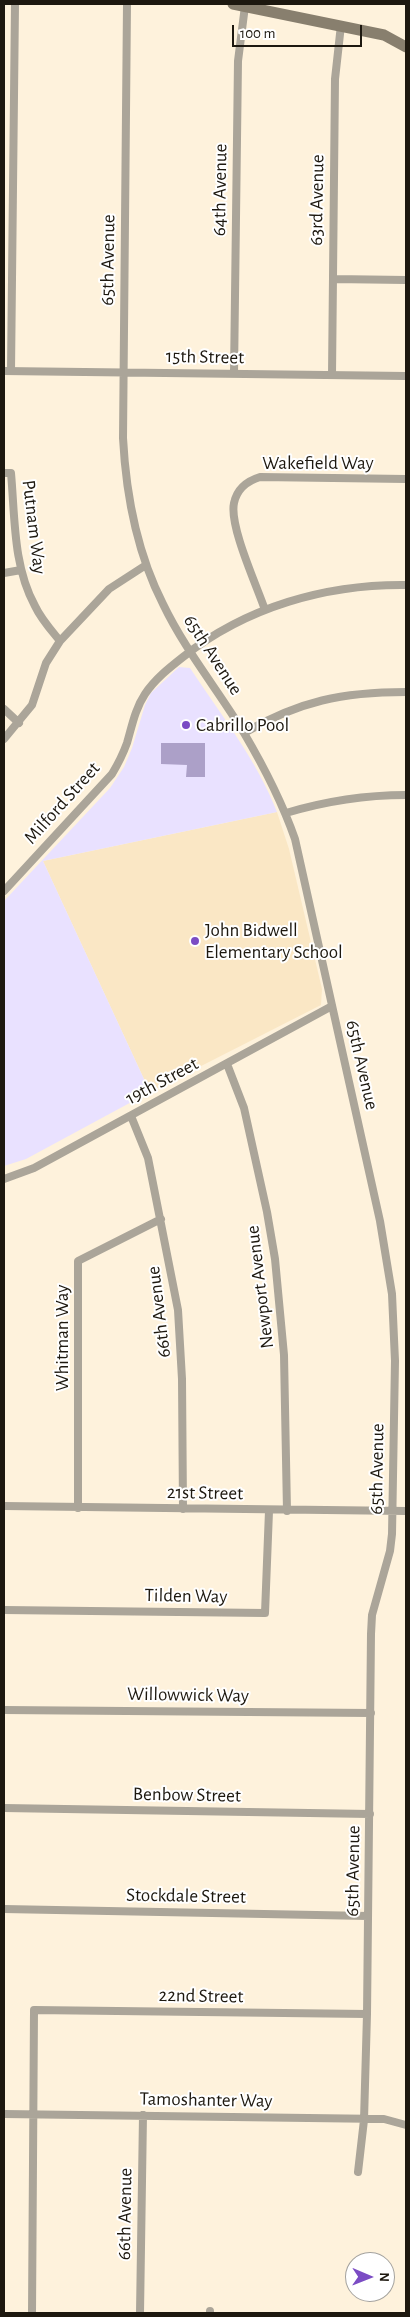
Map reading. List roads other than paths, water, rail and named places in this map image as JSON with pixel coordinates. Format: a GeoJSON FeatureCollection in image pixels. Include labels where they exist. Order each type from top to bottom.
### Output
{"type":"FeatureCollection","features":[{"type":"Feature","properties":{"kind":"street"},"geometry":{"type":"LineString","coordinates":[[7,371],[14,84],[14,4]]}},
{"type":"Feature","properties":{"kind":"street","name":"65th Avenue"},"geometry":{"type":"LineString","coordinates":[[128,4],[123,372],[125,466],[134,520],[146,565],[163,604],[190,652],[244,733],[286,813],[295,839],[380,1221],[392,1294],[395,1361],[394,1510],[390,1552],[372,1615],[367,2014],[364,2120],[358,2172]]}},
{"type":"Feature","properties":{"kind":"street"},"geometry":{"type":"LineString","coordinates":[[233,4],[384,35],[406,47]]}},
{"type":"Feature","properties":{"kind":"street","name":"64th Avenue"},"geometry":{"type":"LineString","coordinates":[[234,374],[238,61],[245,6]]}},
{"type":"Feature","properties":{"kind":"street","name":"63rd Avenue"},"geometry":{"type":"LineString","coordinates":[[332,376],[335,79],[341,25]]}},
{"type":"Feature","properties":{"kind":"street"},"geometry":{"type":"LineString","coordinates":[[4,84],[14,84]]}},
{"type":"Feature","properties":{"kind":"street"},"geometry":{"type":"LineString","coordinates":[[333,279],[406,280]]}},
{"type":"Feature","properties":{"kind":"street","name":"15th Street"},"geometry":{"type":"LineString","coordinates":[[7,371],[406,376]]}},
{"type":"Feature","properties":{"kind":"street","name":"Putnam Way"},"geometry":{"type":"LineString","coordinates":[[4,473],[11,473],[21,570],[35,608],[60,641]]}},
{"type":"Feature","properties":{"kind":"street","name":"Wakefield Way"},"geometry":{"type":"LineString","coordinates":[[265,610],[248,564],[233,513],[236,497],[244,485],[260,477],[406,479]]}},
{"type":"Feature","properties":{"kind":"street"},"geometry":{"type":"LineString","coordinates":[[4,739],[32,705],[46,663],[60,641],[109,589],[146,565]]}},
{"type":"Feature","properties":{"kind":"street"},"geometry":{"type":"LineString","coordinates":[[4,573],[21,570]]}},
{"type":"Feature","properties":{"kind":"street","name":"Milford Street"},"geometry":{"type":"LineString","coordinates":[[4,891],[112,774],[121,759],[137,707],[145,694],[165,672],[190,652],[220,632],[265,610],[303,598],[335,590],[365,586],[406,585]]}},
{"type":"Feature","properties":{"kind":"street"},"geometry":{"type":"LineString","coordinates":[[244,733],[283,712],[324,699],[372,692],[406,692]]}},
{"type":"Feature","properties":{"kind":"street"},"geometry":{"type":"LineString","coordinates":[[4,709],[19,723]]}},
{"type":"Feature","properties":{"kind":"street"},"geometry":{"type":"LineString","coordinates":[[286,813],[363,796],[406,795]]}},
{"type":"Feature","properties":{"kind":"street","name":"19th Street"},"geometry":{"type":"LineString","coordinates":[[4,1179],[34,1168],[332,1006]]}},
{"type":"Feature","properties":{"kind":"street","name":"Newport Avenue"},"geometry":{"type":"LineString","coordinates":[[227,1064],[244,1108],[267,1212],[278,1283],[284,1355],[287,1511]]}},
{"type":"Feature","properties":{"kind":"street","name":"66th Avenue"},"geometry":{"type":"LineString","coordinates":[[131,1116],[148,1158],[174,1280],[182,1349],[183,1509]]}},
{"type":"Feature","properties":{"kind":"street","name":"Whitman Way"},"geometry":{"type":"LineString","coordinates":[[78,1508],[78,1261],[161,1219]]}},
{"type":"Feature","properties":{"kind":"street","name":"21st Street"},"geometry":{"type":"LineString","coordinates":[[4,1506],[406,1511]]}},
{"type":"Feature","properties":{"kind":"street","name":"Tilden Way"},"geometry":{"type":"LineString","coordinates":[[4,1610],[266,1613],[269,1510]]}},
{"type":"Feature","properties":{"kind":"street","name":"Willowwick Way"},"geometry":{"type":"LineString","coordinates":[[4,1710],[371,1713]]}},
{"type":"Feature","properties":{"kind":"street","name":"Benbow Street"},"geometry":{"type":"LineString","coordinates":[[4,1808],[370,1814]]}},
{"type":"Feature","properties":{"kind":"street","name":"Stockdale Street"},"geometry":{"type":"LineString","coordinates":[[4,1908],[368,1916]]}},
{"type":"Feature","properties":{"kind":"street","name":"22nd Street"},"geometry":{"type":"LineString","coordinates":[[35,2114],[34,2010],[367,2014]]}},
{"type":"Feature","properties":{"kind":"street","name":"Tamoshanter Way"},"geometry":{"type":"LineString","coordinates":[[4,2114],[384,2119],[406,2125]]}},
{"type":"Feature","properties":{"kind":"street"},"geometry":{"type":"LineString","coordinates":[[32,2313],[35,2114]]}},
{"type":"Feature","properties":{"kind":"street","name":"66th Avenue"},"geometry":{"type":"LineString","coordinates":[[140,2313],[143,2115]]}},
{"type":"Feature","properties":{"kind":"place","name":"Cabrillo Pool"},"geometry":{"type":"Point","coordinates":[186,725]}},
{"type":"Feature","properties":{"kind":"place","name":"John Bidwell Elementary School"},"geometry":{"type":"Point","coordinates":[195,941]}}]}
